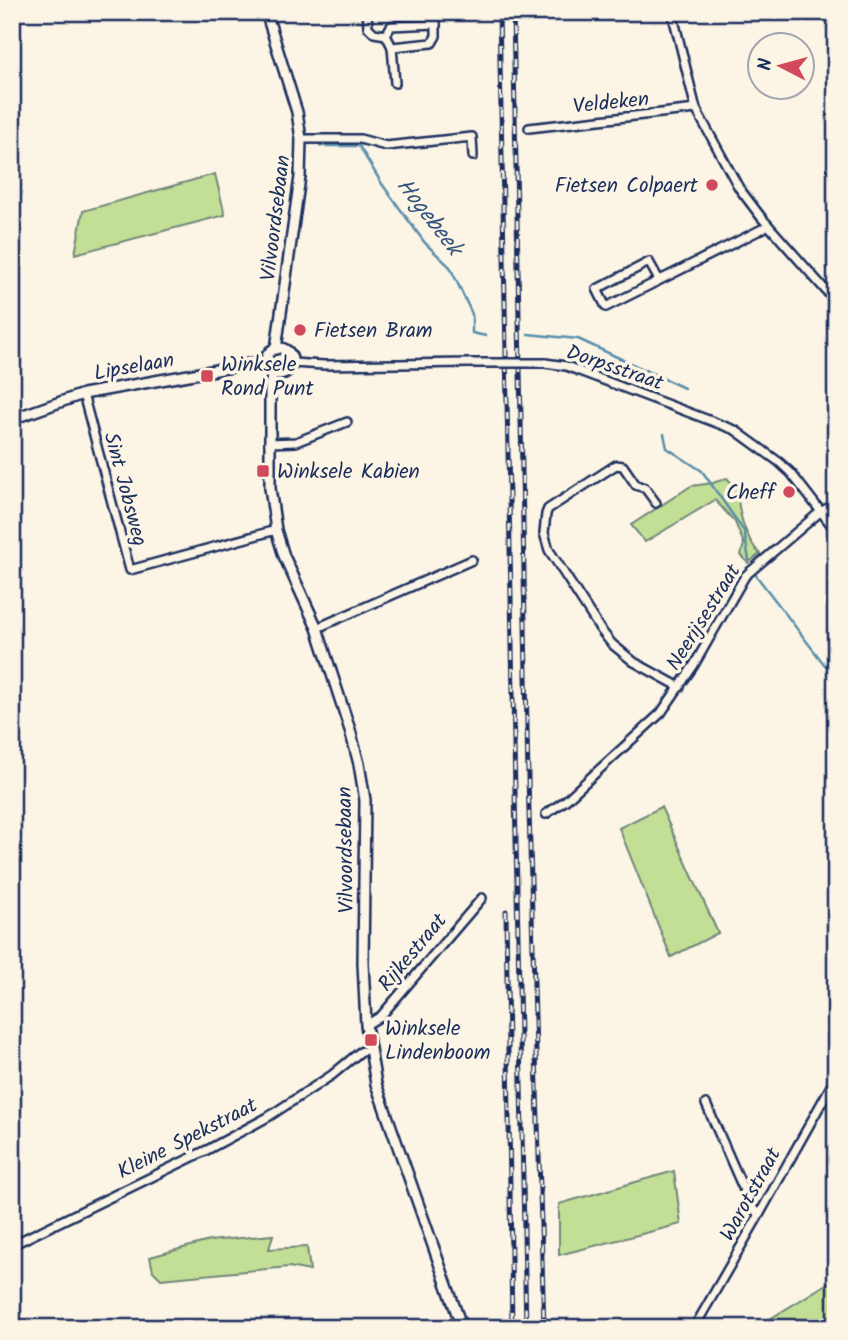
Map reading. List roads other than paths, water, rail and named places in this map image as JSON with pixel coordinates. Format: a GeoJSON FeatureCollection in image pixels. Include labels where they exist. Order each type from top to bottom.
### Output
{"type":"FeatureCollection","features":[{"type":"Feature","properties":{"kind":"street","name":"Vilvoordsebaan"},"geometry":{"type":"LineString","coordinates":[[266,12],[297,112],[301,139],[300,177],[276,349]]}},
{"type":"Feature","properties":{"kind":"street"},"geometry":{"type":"LineString","coordinates":[[366,12],[368,27],[374,33],[386,35]]}},
{"type":"Feature","properties":{"kind":"street"},"geometry":{"type":"LineString","coordinates":[[392,47],[432,43],[436,36],[436,12]]}},
{"type":"Feature","properties":{"kind":"street"},"geometry":{"type":"LineString","coordinates":[[672,12],[696,109],[739,188],[836,302]]}},
{"type":"Feature","properties":{"kind":"street"},"geometry":{"type":"LineString","coordinates":[[386,35],[391,26],[436,24]]}},
{"type":"Feature","properties":{"kind":"street"},"geometry":{"type":"LineString","coordinates":[[386,35],[392,47],[395,83]]}},
{"type":"Feature","properties":{"kind":"street","name":"Veldeken"},"geometry":{"type":"LineString","coordinates":[[528,128],[696,109]]}},
{"type":"Feature","properties":{"kind":"street"},"geometry":{"type":"LineString","coordinates":[[301,139],[360,139],[386,146],[472,136],[473,156]]}},
{"type":"Feature","properties":{"kind":"street"},"geometry":{"type":"LineString","coordinates":[[659,280],[649,262],[597,289],[606,307],[768,225]]}},
{"type":"Feature","properties":{"kind":"street"},"geometry":{"type":"LineString","coordinates":[[276,349],[286,350],[292,358],[287,372],[282,374],[273,373],[266,361],[271,351],[276,349]]}},
{"type":"Feature","properties":{"kind":"street","name":"Lipselaan"},"geometry":{"type":"LineString","coordinates":[[12,419],[83,394],[266,361]]}},
{"type":"Feature","properties":{"kind":"street","name":"Dorpsstraat"},"geometry":{"type":"LineString","coordinates":[[292,363],[545,363],[566,366],[735,430],[791,473],[836,531]]}},
{"type":"Feature","properties":{"kind":"street","name":"Vilvoordsebaan"},"geometry":{"type":"LineString","coordinates":[[273,373],[270,386],[269,443],[270,488],[276,530],[284,556],[317,628],[350,730],[365,800],[363,963],[369,1049],[376,1084],[462,1328]]}},
{"type":"Feature","properties":{"kind":"street","name":"Sint Jobsweg"},"geometry":{"type":"LineString","coordinates":[[83,394],[130,570],[276,530]]}},
{"type":"Feature","properties":{"kind":"street"},"geometry":{"type":"LineString","coordinates":[[269,443],[296,442],[346,422]]}},
{"type":"Feature","properties":{"kind":"street","name":"Neerijsestraat"},"geometry":{"type":"LineString","coordinates":[[656,503],[645,488],[636,485],[623,466],[616,465],[548,509],[544,533],[549,550],[612,644],[634,662],[680,687]]}},
{"type":"Feature","properties":{"kind":"street","name":"Neerijsestraat"},"geometry":{"type":"LineString","coordinates":[[546,814],[566,800],[661,713],[680,687],[745,576],[820,512],[836,504]]}},
{"type":"Feature","properties":{"kind":"street"},"geometry":{"type":"LineString","coordinates":[[317,628],[471,560]]}},
{"type":"Feature","properties":{"kind":"street","name":"Rijkestraat"},"geometry":{"type":"LineString","coordinates":[[366,1025],[381,1016],[482,898]]}},
{"type":"Feature","properties":{"kind":"street","name":"Kleine Spekstraat"},"geometry":{"type":"LineString","coordinates":[[12,1245],[207,1150],[268,1117],[332,1075],[360,1052],[369,1049]]}},
{"type":"Feature","properties":{"kind":"street","name":"Warotstraat"},"geometry":{"type":"LineString","coordinates":[[694,1328],[836,1077]]}},
{"type":"Feature","properties":{"kind":"street"},"geometry":{"type":"LineString","coordinates":[[706,1104],[751,1206],[759,1215]]}},
{"type":"Feature","properties":{"kind":"waterway","name":"Hogebeek"},"geometry":{"type":"LineString","coordinates":[[320,146],[359,146],[382,184],[425,243],[450,267],[472,314],[472,333],[486,336]]}},
{"type":"Feature","properties":{"kind":"waterway","name":"Hogebeek"},"geometry":{"type":"LineString","coordinates":[[528,334],[578,339],[684,388]]}},
{"type":"Feature","properties":{"kind":"waterway","name":"Hogebeek"},"geometry":{"type":"LineString","coordinates":[[664,434],[667,448],[702,471],[744,531],[749,560]]}},
{"type":"Feature","properties":{"kind":"waterway","name":"Hogebeek"},"geometry":{"type":"LineString","coordinates":[[755,574],[824,664],[836,675]]}},
{"type":"Feature","properties":{"kind":"railway"},"geometry":{"type":"LineString","coordinates":[[499,12],[526,1328]]}},
{"type":"Feature","properties":{"kind":"railway"},"geometry":{"type":"LineString","coordinates":[[513,12],[528,777],[544,1328]]}},
{"type":"Feature","properties":{"kind":"railway"},"geometry":{"type":"LineString","coordinates":[[506,911],[512,1328]]}},
{"type":"Feature","properties":{"kind":"place","name":"Fietsen Colpaert"},"geometry":{"type":"Point","coordinates":[712,185]}},
{"type":"Feature","properties":{"kind":"place","name":"Fietsen Bram"},"geometry":{"type":"Point","coordinates":[300,330]}},
{"type":"Feature","properties":{"kind":"place","name":"Winksele Rond Punt"},"geometry":{"type":"Point","coordinates":[207,376]}},
{"type":"Feature","properties":{"kind":"place","name":"Winksele Kabien"},"geometry":{"type":"Point","coordinates":[263,471]}},
{"type":"Feature","properties":{"kind":"place","name":"Cheff"},"geometry":{"type":"Point","coordinates":[789,492]}},
{"type":"Feature","properties":{"kind":"place","name":"Winksele Lindenboom"},"geometry":{"type":"Point","coordinates":[371,1040]}}]}
